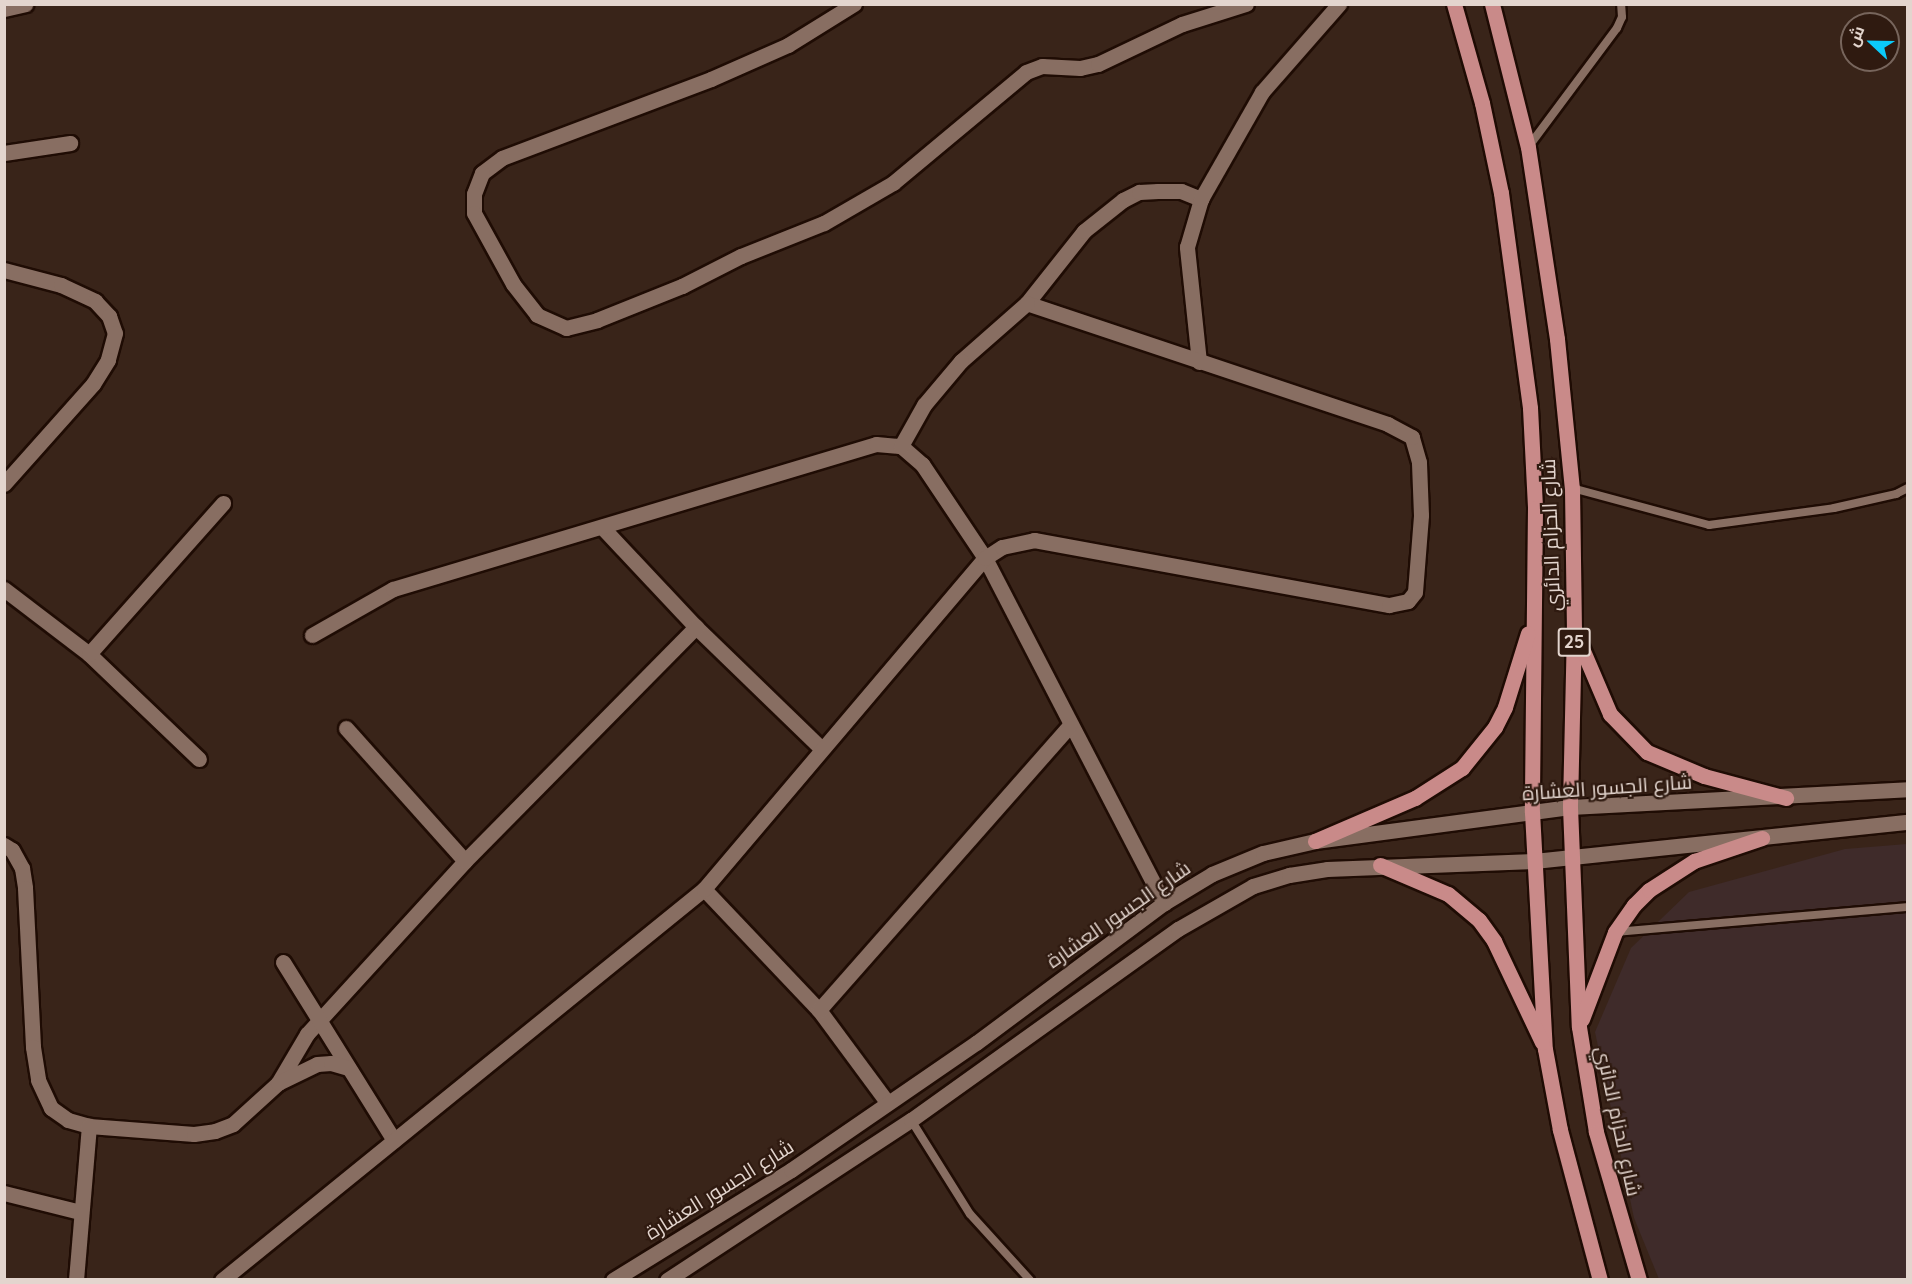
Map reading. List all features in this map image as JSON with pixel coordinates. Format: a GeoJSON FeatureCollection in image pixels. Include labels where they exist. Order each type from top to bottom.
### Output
{"type":"FeatureCollection","features":[{"type":"Feature","properties":{"kind":"main road","name":"شارع الحزام الدائري"},"geometry":{"type":"LineString","coordinates":[[1454,4],[1482,103],[1501,193],[1517,308],[1534,486],[1532,812],[1545,1049],[1560,1130],[1600,1280]]}},
{"type":"Feature","properties":{"kind":"main road","name":"شارع الحزام الدائري"},"geometry":{"type":"LineString","coordinates":[[1492,4],[1528,147],[1557,339],[1572,488],[1574,629],[1570,807],[1579,1027],[1596,1132],[1639,1280]]}},
{"type":"Feature","properties":{"kind":"main road"},"geometry":{"type":"LineString","coordinates":[[1315,841],[1415,798],[1462,768],[1494,727],[1505,707],[1534,607]]}},
{"type":"Feature","properties":{"kind":"main road"},"geometry":{"type":"LineString","coordinates":[[1574,629],[1610,714],[1647,752],[1704,776],[1786,798]]}},
{"type":"Feature","properties":{"kind":"main road"},"geometry":{"type":"LineString","coordinates":[[1579,1027],[1615,933],[1634,905],[1668,877],[1694,861],[1762,838]]}},
{"type":"Feature","properties":{"kind":"main road"},"geometry":{"type":"LineString","coordinates":[[1380,865],[1448,894],[1479,920],[1494,941],[1545,1049]]}},
{"type":"Feature","properties":{"kind":"street"},"geometry":{"type":"LineString","coordinates":[[4,9],[25,4]]}},
{"type":"Feature","properties":{"kind":"street"},"geometry":{"type":"LineString","coordinates":[[854,4],[788,45],[711,79],[502,158],[482,173],[474,194],[474,213],[513,284],[537,315],[566,328],[597,320],[682,286],[741,256],[824,223],[893,183],[1026,72],[1042,66],[1080,68],[1098,64],[1182,24],[1246,4]]}},
{"type":"Feature","properties":{"kind":"street"},"geometry":{"type":"LineString","coordinates":[[1199,362],[1187,254],[1190,233],[1201,199],[1262,92],[1339,4]]}},
{"type":"Feature","properties":{"kind":"street"},"geometry":{"type":"LineString","coordinates":[[4,153],[70,143]]}},
{"type":"Feature","properties":{"kind":"street"},"geometry":{"type":"LineString","coordinates":[[901,446],[924,405],[961,361],[1028,303],[1083,231],[1123,200],[1139,192],[1158,190],[1181,192],[1201,199]]}},
{"type":"Feature","properties":{"kind":"street"},"geometry":{"type":"LineString","coordinates":[[4,270],[61,285],[94,301],[109,316],[115,333],[108,360],[93,384],[4,483]]}},
{"type":"Feature","properties":{"kind":"street"},"geometry":{"type":"LineString","coordinates":[[222,1280],[704,889],[821,748],[985,558],[1002,547],[1034,540],[1389,605],[1408,601],[1418,581],[1421,515],[1419,462],[1412,437],[1388,424],[1028,303]]}},
{"type":"Feature","properties":{"kind":"street"},"geometry":{"type":"LineString","coordinates":[[312,635],[393,589],[876,444],[901,446],[918,459],[985,558],[1069,726],[1164,903]]}},
{"type":"Feature","properties":{"kind":"street"},"geometry":{"type":"LineString","coordinates":[[89,654],[223,503]]}},
{"type":"Feature","properties":{"kind":"street"},"geometry":{"type":"LineString","coordinates":[[602,527],[696,627],[821,748]]}},
{"type":"Feature","properties":{"kind":"street"},"geometry":{"type":"LineString","coordinates":[[4,589],[89,654],[199,759]]}},
{"type":"Feature","properties":{"kind":"street"},"geometry":{"type":"LineString","coordinates":[[4,845],[12,850],[22,868],[33,1047],[38,1080],[51,1108],[68,1119],[89,1126],[194,1134],[215,1131],[233,1124],[278,1083],[321,1018],[465,861],[696,627]]}},
{"type":"Feature","properties":{"kind":"street"},"geometry":{"type":"LineString","coordinates":[[819,1010],[1069,726]]}},
{"type":"Feature","properties":{"kind":"street"},"geometry":{"type":"LineString","coordinates":[[346,728],[465,861]]}},
{"type":"Feature","properties":{"kind":"street","name":"شارع الجسور العشارة"},"geometry":{"type":"LineString","coordinates":[[613,1280],[791,1170],[975,1043],[1164,903],[1212,874],[1263,853],[1315,841],[1570,807],[1786,798],[1908,789]]}},
{"type":"Feature","properties":{"kind":"street"},"geometry":{"type":"LineString","coordinates":[[667,1280],[911,1120],[1213,907],[1253,886],[1289,874],[1380,865],[1534,861],[1908,822]]}},
{"type":"Feature","properties":{"kind":"street"},"geometry":{"type":"LineString","coordinates":[[704,889],[819,1010],[887,1102]]}},
{"type":"Feature","properties":{"kind":"street"},"geometry":{"type":"LineString","coordinates":[[283,962],[321,1018],[348,1068],[394,1140]]}},
{"type":"Feature","properties":{"kind":"street"},"geometry":{"type":"LineString","coordinates":[[278,1083],[317,1064],[331,1063],[348,1068]]}},
{"type":"Feature","properties":{"kind":"street"},"geometry":{"type":"LineString","coordinates":[[76,1280],[89,1126]]}},
{"type":"Feature","properties":{"kind":"street"},"geometry":{"type":"LineString","coordinates":[[4,1193],[80,1212]]}},
{"type":"Feature","properties":{"kind":"lane"},"geometry":{"type":"LineString","coordinates":[[1528,147],[1612,37],[1622,17],[1621,4]]}},
{"type":"Feature","properties":{"kind":"lane"},"geometry":{"type":"LineString","coordinates":[[1572,488],[1709,525],[1834,508],[1896,494],[1908,488]]}},
{"type":"Feature","properties":{"kind":"lane"},"geometry":{"type":"LineString","coordinates":[[1615,933],[1908,907]]}},
{"type":"Feature","properties":{"kind":"lane"},"geometry":{"type":"LineString","coordinates":[[911,1120],[970,1214],[1030,1280]]}},
{"type":"Feature","properties":{"kind":"shaded area"},"geometry":{"type":"Polygon","coordinates":[[[1907,844],[1907,1279],[1659,1279],[1634,1218],[1595,1032],[1631,948],[1689,892],[1845,849],[1907,844]]]}}]}
